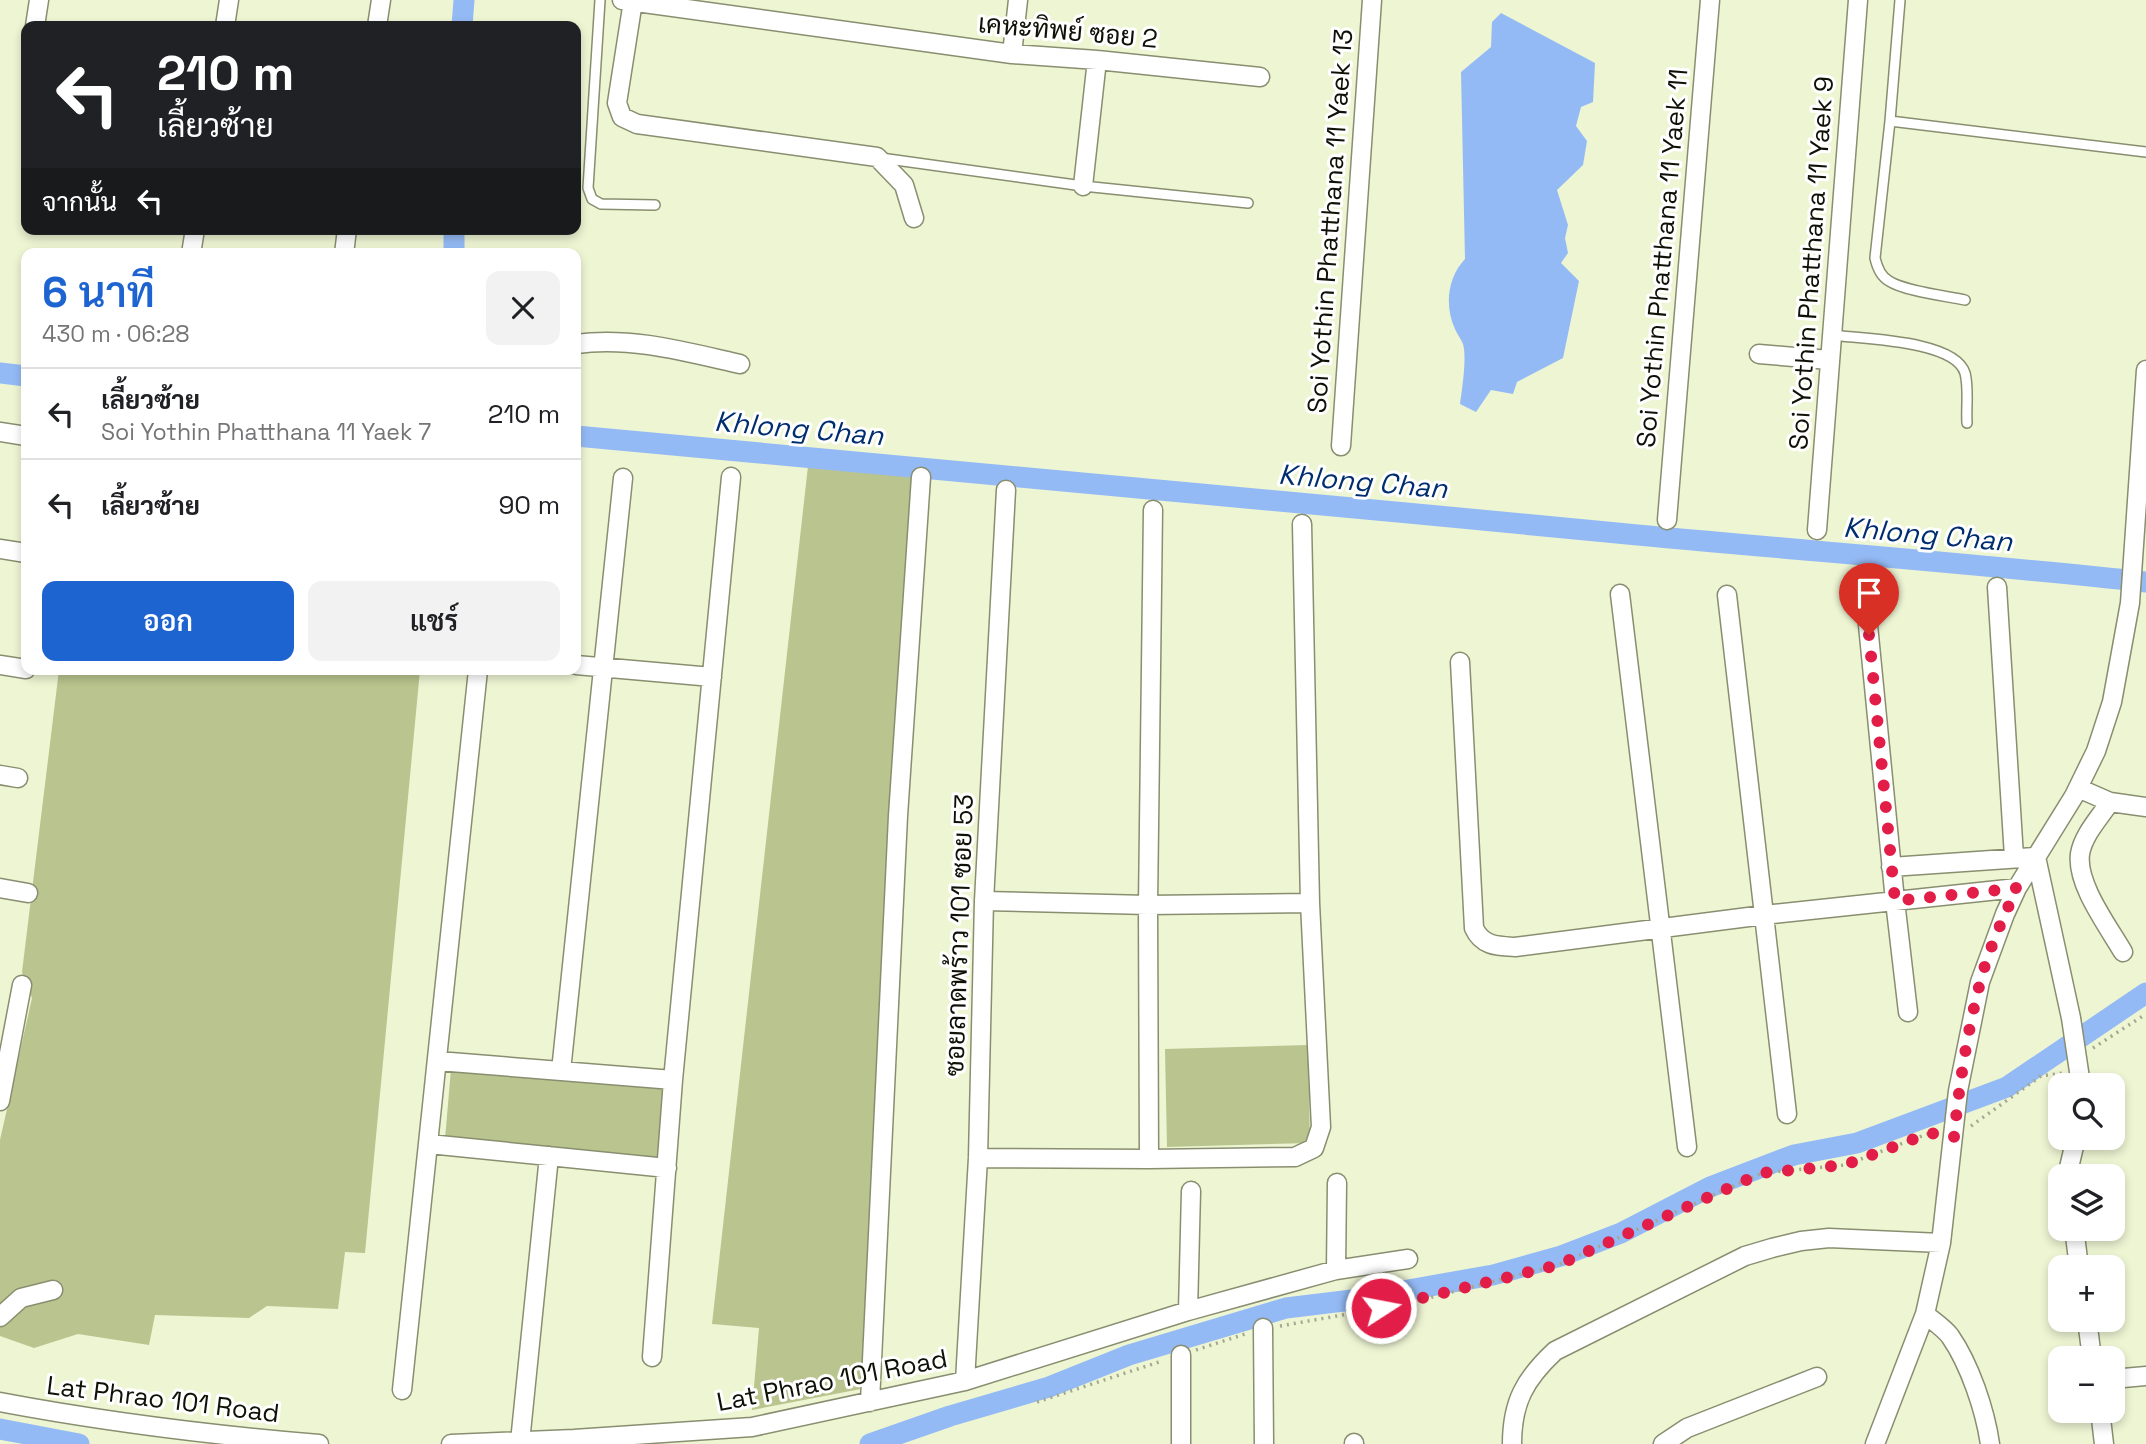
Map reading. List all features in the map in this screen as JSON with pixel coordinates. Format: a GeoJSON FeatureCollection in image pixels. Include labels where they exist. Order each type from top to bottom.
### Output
{"type":"FeatureCollection","features":[{"type":"Feature","properties":{"kind":"street"},"geometry":{"type":"LineString","coordinates":[[35,21],[39,0]]}},
{"type":"Feature","properties":{"kind":"street"},"geometry":{"type":"LineString","coordinates":[[226,21],[229,0]]}},
{"type":"Feature","properties":{"kind":"street"},"geometry":{"type":"LineString","coordinates":[[378,21],[381,0]]}},
{"type":"Feature","properties":{"kind":"street"},"geometry":{"type":"LineString","coordinates":[[1012,54],[1018,0]]}},
{"type":"Feature","properties":{"kind":"street","name":"Soi Yothin Phatthana 11 Yaek 13"},"geometry":{"type":"LineString","coordinates":[[1341,446],[1372,0]]}},
{"type":"Feature","properties":{"kind":"street","name":"Soi Yothin Phatthana 11 Yaek 11"},"geometry":{"type":"LineString","coordinates":[[1667,520],[1710,0]]}},
{"type":"Feature","properties":{"kind":"street","name":"Soi Yothin Phatthana 11 Yaek 9"},"geometry":{"type":"LineString","coordinates":[[1817,530],[1858,0]]}},
{"type":"Feature","properties":{"kind":"street"},"geometry":{"type":"LineString","coordinates":[[627,1],[617,103],[622,117],[637,124],[877,157],[904,185],[914,218]]}},
{"type":"Feature","properties":{"kind":"street","name":"เคหะทิพย์ ซอย 2"},"geometry":{"type":"LineString","coordinates":[[627,1],[1012,54],[1261,76]]}},
{"type":"Feature","properties":{"kind":"street"},"geometry":{"type":"LineString","coordinates":[[1083,186],[1097,60]]}},
{"type":"Feature","properties":{"kind":"street"},"geometry":{"type":"LineString","coordinates":[[581,343],[633,343],[740,363]]}},
{"type":"Feature","properties":{"kind":"street"},"geometry":{"type":"LineString","coordinates":[[1759,354],[1829,360]]}},
{"type":"Feature","properties":{"kind":"street"},"geometry":{"type":"LineString","coordinates":[[1874,1444],[1925,1314],[1941,1243],[1958,1091],[1980,982],[2017,888],[2078,788],[2096,751],[2112,702],[2130,603],[2146,370]]}},
{"type":"Feature","properties":{"kind":"street"},"geometry":{"type":"LineString","coordinates":[[0,432],[21,435]]}},
{"type":"Feature","properties":{"kind":"street"},"geometry":{"type":"LineString","coordinates":[[652,1357],[673,1080],[731,477]]}},
{"type":"Feature","properties":{"kind":"street"},"geometry":{"type":"LineString","coordinates":[[870,1402],[898,816],[921,477]]}},
{"type":"Feature","properties":{"kind":"street"},"geometry":{"type":"LineString","coordinates":[[561,1071],[623,478]]}},
{"type":"Feature","properties":{"kind":"street","name":"ซอยลาดพร้าว 101 ซอย 53"},"geometry":{"type":"LineString","coordinates":[[965,1381],[978,1157],[984,901],[1006,490]]}},
{"type":"Feature","properties":{"kind":"street"},"geometry":{"type":"LineString","coordinates":[[1149,1159],[1148,905],[1153,510]]}},
{"type":"Feature","properties":{"kind":"street"},"geometry":{"type":"LineString","coordinates":[[978,1157],[1296,1157],[1314,1149],[1321,1127],[1310,903],[1302,524]]}},
{"type":"Feature","properties":{"kind":"street"},"geometry":{"type":"LineString","coordinates":[[0,549],[21,552]]}},
{"type":"Feature","properties":{"kind":"street"},"geometry":{"type":"LineString","coordinates":[[1864,584],[1908,1012]]}},
{"type":"Feature","properties":{"kind":"street"},"geometry":{"type":"LineString","coordinates":[[1997,587],[2014,857]]}},
{"type":"Feature","properties":{"kind":"street"},"geometry":{"type":"LineString","coordinates":[[1620,594],[1687,1147]]}},
{"type":"Feature","properties":{"kind":"street"},"geometry":{"type":"LineString","coordinates":[[1727,595],[1787,1114]]}},
{"type":"Feature","properties":{"kind":"street"},"geometry":{"type":"LineString","coordinates":[[1460,663],[1474,928],[1486,943],[1515,947],[1764,915],[2017,888]]}},
{"type":"Feature","properties":{"kind":"street"},"geometry":{"type":"LineString","coordinates":[[0,665],[21,668]]}},
{"type":"Feature","properties":{"kind":"street"},"geometry":{"type":"LineString","coordinates":[[581,666],[712,677]]}},
{"type":"Feature","properties":{"kind":"street"},"geometry":{"type":"LineString","coordinates":[[402,1390],[477,675]]}},
{"type":"Feature","properties":{"kind":"street"},"geometry":{"type":"LineString","coordinates":[[2078,788],[2110,802],[2146,807]]}},
{"type":"Feature","properties":{"kind":"street"},"geometry":{"type":"LineString","coordinates":[[2110,802],[2087,835],[2080,852],[2080,865],[2082,881],[2123,953]]}},
{"type":"Feature","properties":{"kind":"street"},"geometry":{"type":"LineString","coordinates":[[1891,867],[2036,857]]}},
{"type":"Feature","properties":{"kind":"street"},"geometry":{"type":"LineString","coordinates":[[2036,857],[2071,1018],[2080,1073]]}},
{"type":"Feature","properties":{"kind":"street"},"geometry":{"type":"LineString","coordinates":[[0,888],[28,893]]}},
{"type":"Feature","properties":{"kind":"street"},"geometry":{"type":"LineString","coordinates":[[984,901],[1148,905],[1310,903]]}},
{"type":"Feature","properties":{"kind":"street"},"geometry":{"type":"LineString","coordinates":[[0,1101],[22,985]]}},
{"type":"Feature","properties":{"kind":"street"},"geometry":{"type":"LineString","coordinates":[[438,1061],[673,1080]]}},
{"type":"Feature","properties":{"kind":"street"},"geometry":{"type":"LineString","coordinates":[[429,1144],[667,1168]]}},
{"type":"Feature","properties":{"kind":"street"},"geometry":{"type":"LineString","coordinates":[[520,1442],[549,1156]]}},
{"type":"Feature","properties":{"kind":"street"},"geometry":{"type":"LineString","coordinates":[[1336,1270],[1337,1183]]}},
{"type":"Feature","properties":{"kind":"street"},"geometry":{"type":"LineString","coordinates":[[1188,1311],[1191,1191]]}},
{"type":"Feature","properties":{"kind":"street"},"geometry":{"type":"LineString","coordinates":[[1512,1444],[1512,1422],[1521,1393],[1535,1370],[1555,1352],[1745,1256],[1801,1241],[1829,1238],[1941,1243]]}},
{"type":"Feature","properties":{"kind":"street","name":"Lat Phrao 101 Road"},"geometry":{"type":"LineString","coordinates":[[451,1444],[752,1427],[965,1381],[1188,1311],[1336,1270],[1408,1259]]}},
{"type":"Feature","properties":{"kind":"street"},"geometry":{"type":"LineString","coordinates":[[0,1317],[21,1298],[53,1290]]}},
{"type":"Feature","properties":{"kind":"street"},"geometry":{"type":"LineString","coordinates":[[1925,1314],[1949,1335],[1961,1357],[1987,1423],[1990,1444]]}},
{"type":"Feature","properties":{"kind":"street"},"geometry":{"type":"LineString","coordinates":[[1263,1328],[1264,1444]]}},
{"type":"Feature","properties":{"kind":"street"},"geometry":{"type":"LineString","coordinates":[[1181,1355],[1181,1444]]}},
{"type":"Feature","properties":{"kind":"street"},"geometry":{"type":"LineString","coordinates":[[2125,1378],[2146,1376]]}},
{"type":"Feature","properties":{"kind":"street"},"geometry":{"type":"LineString","coordinates":[[1663,1444],[1686,1428],[1817,1377]]}},
{"type":"Feature","properties":{"kind":"street","name":"Lat Phrao 101 Road"},"geometry":{"type":"LineString","coordinates":[[0,1402],[90,1419],[216,1435],[319,1444]]}},
{"type":"Feature","properties":{"kind":"street"},"geometry":{"type":"LineString","coordinates":[[2102,1423],[2104,1444]]}},
{"type":"Feature","properties":{"kind":"lane"},"geometry":{"type":"LineString","coordinates":[[600,0],[588,188],[592,199],[601,204],[654,205]]}},
{"type":"Feature","properties":{"kind":"lane"},"geometry":{"type":"LineString","coordinates":[[1900,0],[1891,121],[1875,258],[1878,270],[1889,281],[1965,300]]}},
{"type":"Feature","properties":{"kind":"lane"},"geometry":{"type":"LineString","coordinates":[[1891,121],[2146,152]]}},
{"type":"Feature","properties":{"kind":"lane"},"geometry":{"type":"LineString","coordinates":[[877,157],[1083,186],[1248,203]]}},
{"type":"Feature","properties":{"kind":"lane"},"geometry":{"type":"LineString","coordinates":[[1831,335],[1930,347],[1950,354],[1965,374],[1967,423]]}},
{"type":"Feature","properties":{"kind":"path"},"geometry":{"type":"LineString","coordinates":[[2080,1073],[2093,1048],[2146,1014]]}},
{"type":"Feature","properties":{"kind":"path"},"geometry":{"type":"LineString","coordinates":[[1037,1402],[1263,1328],[1405,1304],[1558,1265],[1762,1173],[1845,1165],[1930,1133],[1954,1135],[2041,1076],[2048,1075]]}},
{"type":"Feature","properties":{"kind":"green space"},"geometry":{"type":"Polygon","coordinates":[[[808,466],[916,477],[866,1388],[752,1410],[759,1328],[712,1324],[808,466]]]}},
{"type":"Feature","properties":{"kind":"green space"},"geometry":{"type":"Polygon","coordinates":[[[58,675],[420,675],[365,1253],[345,1252],[338,1309],[267,1306],[249,1318],[155,1315],[149,1345],[78,1334],[34,1348],[0,1336],[0,1140],[32,998],[22,972],[58,675]]]}},
{"type":"Feature","properties":{"kind":"green space"},"geometry":{"type":"Polygon","coordinates":[[[1308,1045],[1310,1143],[1167,1147],[1165,1049],[1308,1045]]]}},
{"type":"Feature","properties":{"kind":"green space"},"geometry":{"type":"Polygon","coordinates":[[[451,1069],[666,1088],[660,1159],[445,1139],[451,1069]]]}},
{"type":"Feature","properties":{"kind":"water"},"geometry":{"type":"Polygon","coordinates":[[[1501,13],[1595,63],[1593,102],[1581,107],[1576,126],[1587,141],[1583,165],[1557,190],[1568,225],[1565,238],[1568,253],[1561,263],[1579,281],[1563,358],[1517,382],[1513,394],[1491,390],[1476,412],[1460,404],[1464,350],[1452,320],[1449,301],[1451,283],[1465,259],[1461,72],[1491,47],[1492,22],[1501,13]]]}},
{"type":"Feature","properties":{"kind":"waterway"},"geometry":{"type":"LineString","coordinates":[[462,21],[464,0]]}},
{"type":"Feature","properties":{"kind":"waterway"},"geometry":{"type":"LineString","coordinates":[[454,235],[454,248]]}},
{"type":"Feature","properties":{"kind":"waterway","name":"Khlong Chan"},"geometry":{"type":"LineString","coordinates":[[0,373],[21,375]]}},
{"type":"Feature","properties":{"kind":"waterway","name":"Khlong Chan"},"geometry":{"type":"LineString","coordinates":[[581,436],[2146,582]]}},
{"type":"Feature","properties":{"kind":"waterway"},"geometry":{"type":"LineString","coordinates":[[870,1444],[950,1416],[1049,1387],[1129,1355],[1286,1308],[1352,1300],[1493,1275],[1561,1256],[1621,1233],[1710,1187],[1794,1155],[1857,1143],[2007,1087],[2146,993]]}},
{"type":"Feature","properties":{"kind":"waterway"},"geometry":{"type":"LineString","coordinates":[[0,1429],[79,1444]]}},
{"type":"Feature","properties":{"kind":"route"},"geometry":{"type":"LineString","coordinates":[[1381,1308],[1558,1265],[1762,1173],[1845,1165],[1930,1133],[1954,1137],[1958,1091],[1980,982],[2017,888],[1895,901],[1869,635]]}}]}
